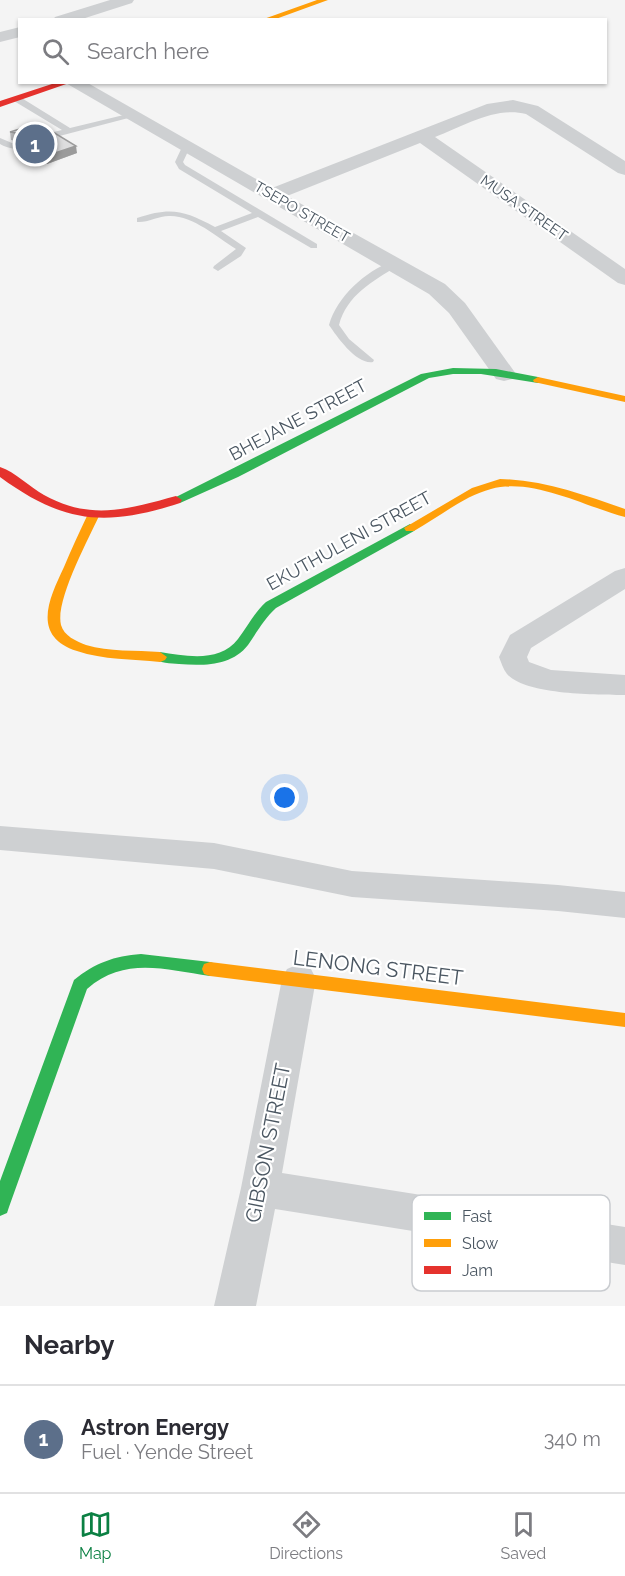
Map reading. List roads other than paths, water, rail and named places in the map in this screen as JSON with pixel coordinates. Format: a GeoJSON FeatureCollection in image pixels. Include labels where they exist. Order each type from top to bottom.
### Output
{"type":"FeatureCollection","features":[{"type":"Feature","properties":{"kind":"street"},"geometry":{"type":"LineString","coordinates":[[68,18],[126,0]]}},
{"type":"Feature","properties":{"kind":"street"},"geometry":{"type":"LineString","coordinates":[[270,18],[324,0]]}},
{"type":"Feature","properties":{"kind":"street"},"geometry":{"type":"LineString","coordinates":[[0,37],[18,32]]}},
{"type":"Feature","properties":{"kind":"street"},"geometry":{"type":"LineString","coordinates":[[0,104],[64,84]]}},
{"type":"Feature","properties":{"kind":"street","name":"TSEPO STREET"},"geometry":{"type":"LineString","coordinates":[[74,84],[448,297],[504,374]]}},
{"type":"Feature","properties":{"kind":"street"},"geometry":{"type":"LineString","coordinates":[[271,195],[493,108],[513,105],[532,110],[625,169]]}},
{"type":"Feature","properties":{"kind":"street","name":"MUSA STREET"},"geometry":{"type":"LineString","coordinates":[[422,136],[625,279]]}},
{"type":"Feature","properties":{"kind":"street","name":"BHEJANE STREET"},"geometry":{"type":"LineString","coordinates":[[0,471],[21,489],[46,503],[64,510],[93,516],[151,509],[183,498],[422,376],[436,372],[465,370],[504,374],[625,399]]}},
{"type":"Feature","properties":{"kind":"street","name":"EKUTHULENI STREET"},"geometry":{"type":"LineString","coordinates":[[93,516],[54,601],[52,616],[55,628],[70,643],[82,648],[197,661],[217,660],[230,655],[246,640],[256,618],[271,605],[488,485],[507,482],[525,484],[625,513]]}},
{"type":"Feature","properties":{"kind":"street"},"geometry":{"type":"LineString","coordinates":[[625,577],[520,642],[513,651],[512,660],[517,668],[541,680],[625,685]]}},
{"type":"Feature","properties":{"kind":"street"},"geometry":{"type":"LineString","coordinates":[[0,838],[214,856],[352,884],[625,905]]}},
{"type":"Feature","properties":{"kind":"street","name":"LENONG STREET"},"geometry":{"type":"LineString","coordinates":[[0,1207],[80,985],[92,971],[107,963],[126,960],[299,979],[625,1020]]}},
{"type":"Feature","properties":{"kind":"street","name":"GIBSON STREET"},"geometry":{"type":"LineString","coordinates":[[235,1306],[260,1188],[299,979]]}},
{"type":"Feature","properties":{"kind":"street"},"geometry":{"type":"LineString","coordinates":[[260,1188],[412,1212]]}},
{"type":"Feature","properties":{"kind":"street"},"geometry":{"type":"LineString","coordinates":[[610,1244],[625,1246]]}},
{"type":"Feature","properties":{"kind":"lane"},"geometry":{"type":"LineString","coordinates":[[17,99],[68,130]]}},
{"type":"Feature","properties":{"kind":"lane"},"geometry":{"type":"LineString","coordinates":[[48,136],[132,116]]}},
{"type":"Feature","properties":{"kind":"lane"},"geometry":{"type":"LineString","coordinates":[[0,141],[11,146],[18,145]]}},
{"type":"Feature","properties":{"kind":"lane"},"geometry":{"type":"LineString","coordinates":[[186,147],[179,162],[182,166],[314,246]]}},
{"type":"Feature","properties":{"kind":"lane"},"geometry":{"type":"LineString","coordinates":[[140,220],[172,211],[182,213],[241,248],[238,254],[218,268]]}},
{"type":"Feature","properties":{"kind":"lane"},"geometry":{"type":"LineString","coordinates":[[214,231],[259,213]]}},
{"type":"Feature","properties":{"kind":"lane"},"geometry":{"type":"LineString","coordinates":[[369,360],[345,341],[334,325],[336,312],[346,298],[393,264]]}},
{"type":"Feature","properties":{"kind":"place","name":"Astron Energy"},"geometry":{"type":"Point","coordinates":[35,144]}}]}
